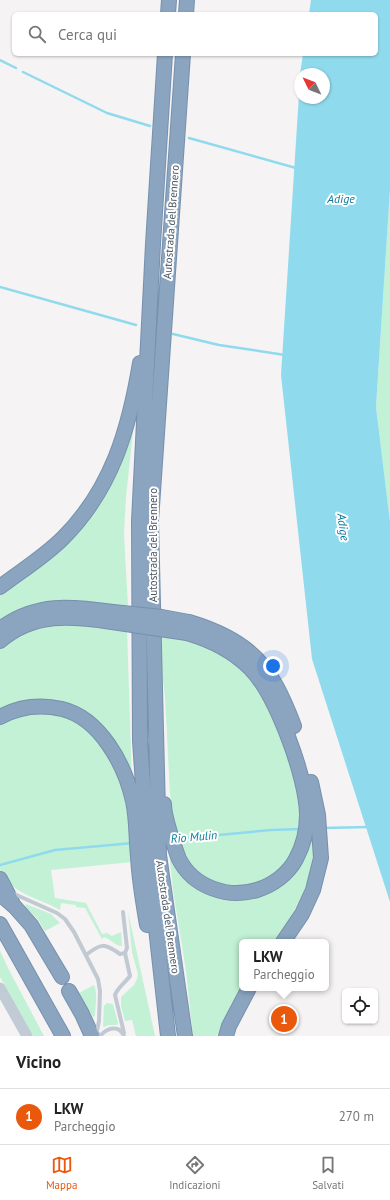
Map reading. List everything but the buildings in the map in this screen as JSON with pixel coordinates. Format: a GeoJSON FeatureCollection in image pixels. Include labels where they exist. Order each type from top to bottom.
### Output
{"type":"FeatureCollection","features":[{"type":"Feature","properties":{"kind":"highway"},"geometry":{"type":"LineString","coordinates":[[168,12],[169,0]]}},
{"type":"Feature","properties":{"kind":"highway"},"geometry":{"type":"LineString","coordinates":[[186,12],[187,0]]}},
{"type":"Feature","properties":{"kind":"highway","name":"Autostrada del Brennero"},"geometry":{"type":"LineString","coordinates":[[152,829],[140,740],[139,521],[150,303],[166,56]]}},
{"type":"Feature","properties":{"kind":"highway","name":"Autostrada del Brennero"},"geometry":{"type":"LineString","coordinates":[[167,1030],[148,856],[152,829],[155,712],[151,521],[183,56]]}},
{"type":"Feature","properties":{"kind":"highway"},"geometry":{"type":"LineString","coordinates":[[0,587],[62,539],[87,511],[104,485],[118,452],[134,399],[150,303]]}},
{"type":"Feature","properties":{"kind":"highway"},"geometry":{"type":"LineString","coordinates":[[0,629],[24,615],[43,608],[82,607],[112,617]]}},
{"type":"Feature","properties":{"kind":"highway"},"geometry":{"type":"LineString","coordinates":[[0,642],[16,630],[30,623],[47,619],[61,617],[162,617],[188,627],[219,632],[236,641],[255,657],[273,679],[300,744],[308,769],[312,815],[320,837],[321,858],[313,890],[302,914],[285,939]]}},
{"type":"Feature","properties":{"kind":"highway"},"geometry":{"type":"LineString","coordinates":[[0,717],[13,710],[21,708],[35,706],[50,707],[67,710],[90,724],[107,742],[116,757],[127,782],[133,801],[152,829],[176,851],[180,860],[196,879],[205,885],[224,892],[250,892],[264,888],[274,883],[288,871],[296,860],[312,815]]}},
{"type":"Feature","properties":{"kind":"highway"},"geometry":{"type":"LineString","coordinates":[[148,856],[152,829]]}},
{"type":"Feature","properties":{"kind":"highway","name":"Autostrada del Brennero"},"geometry":{"type":"LineString","coordinates":[[148,856],[185,1036]]}},
{"type":"Feature","properties":{"kind":"highway"},"geometry":{"type":"LineString","coordinates":[[2,888],[15,907],[31,925],[62,977]]}},
{"type":"Feature","properties":{"kind":"highway"},"geometry":{"type":"LineString","coordinates":[[0,924],[64,1036]]}},
{"type":"Feature","properties":{"kind":"highway"},"geometry":{"type":"LineString","coordinates":[[69,991],[92,1036]]}},
{"type":"Feature","properties":{"kind":"highway"},"geometry":{"type":"LineString","coordinates":[[226,1036],[229,1026],[247,991]]}},
{"type":"Feature","properties":{"kind":"main road"},"geometry":{"type":"LineString","coordinates":[[0,988],[27,1036]]}},
{"type":"Feature","properties":{"kind":"lane"},"geometry":{"type":"LineString","coordinates":[[2,888],[44,907],[65,919],[74,932],[98,979],[100,991],[99,1021],[96,1036]]}},
{"type":"Feature","properties":{"kind":"lane"},"geometry":{"type":"LineString","coordinates":[[124,912],[127,948],[125,953],[130,976],[126,983],[117,990],[115,995],[124,1035]]}},
{"type":"Feature","properties":{"kind":"lane"},"geometry":{"type":"LineString","coordinates":[[86,955],[97,946],[106,946],[120,954],[125,953]]}},
{"type":"Feature","properties":{"kind":"lane"},"geometry":{"type":"LineString","coordinates":[[100,1036],[109,1028],[114,1028],[124,1035]]}},
{"type":"Feature","properties":{"kind":"green space"},"geometry":{"type":"Polygon","coordinates":[[[390,189],[390,522],[376,407],[390,189]]]}},
{"type":"Feature","properties":{"kind":"green space"},"geometry":{"type":"Polygon","coordinates":[[[135,413],[126,497],[124,534],[128,607],[0,621],[0,592],[63,543],[135,413]]]}},
{"type":"Feature","properties":{"kind":"green space"},"geometry":{"type":"Polygon","coordinates":[[[57,623],[127,629],[132,782],[77,710],[0,712],[0,647],[24,631],[57,623]]]}},
{"type":"Feature","properties":{"kind":"green space"},"geometry":{"type":"Polygon","coordinates":[[[169,634],[220,650],[251,676],[275,718],[301,799],[302,816],[297,845],[281,870],[260,885],[228,889],[202,878],[185,859],[174,827],[170,794],[165,697],[158,639],[169,634]]]}},
{"type":"Feature","properties":{"kind":"green space"},"geometry":{"type":"Polygon","coordinates":[[[49,712],[72,719],[91,733],[104,748],[114,765],[121,783],[126,803],[132,862],[51,870],[55,898],[86,903],[102,934],[107,933],[112,936],[121,932],[122,946],[117,945],[104,937],[102,939],[85,908],[61,903],[60,910],[19,891],[6,879],[0,870],[0,723],[17,715],[49,712]]]}},
{"type":"Feature","properties":{"kind":"green space"},"geometry":{"type":"Polygon","coordinates":[[[310,824],[313,840],[313,856],[310,871],[299,902],[275,939],[239,939],[239,991],[217,1036],[193,1036],[186,971],[173,890],[169,851],[195,885],[269,891],[310,824]]]}},
{"type":"Feature","properties":{"kind":"green space"},"geometry":{"type":"Polygon","coordinates":[[[26,904],[51,914],[60,923],[45,931],[37,918],[25,907],[26,904]]]}},
{"type":"Feature","properties":{"kind":"green space"},"geometry":{"type":"Polygon","coordinates":[[[128,912],[155,1036],[136,1036],[132,1020],[125,1021],[121,1006],[121,997],[134,985],[138,974],[132,952],[128,912]]]}},
{"type":"Feature","properties":{"kind":"green space"},"geometry":{"type":"Polygon","coordinates":[[[0,951],[44,1036],[33,1036],[0,977],[0,951]]]}},
{"type":"Feature","properties":{"kind":"green space"},"geometry":{"type":"Polygon","coordinates":[[[94,985],[96,1000],[95,1016],[93,1017],[79,993],[94,985]]]}},
{"type":"Feature","properties":{"kind":"green space"},"geometry":{"type":"Polygon","coordinates":[[[107,1003],[113,1004],[118,1023],[117,1025],[109,1025],[104,1027],[104,1006],[107,1003]]]}},
{"type":"Feature","properties":{"kind":"water","name":"Adige"},"geometry":{"type":"Polygon","coordinates":[[[311,0],[390,0],[390,189],[376,407],[390,522],[390,902],[312,659],[281,375],[298,104],[330,104],[330,68],[301,68],[303,56],[378,56],[378,12],[309,12],[311,0]]]}},
{"type":"Feature","properties":{"kind":"waterway"},"geometry":{"type":"LineString","coordinates":[[0,60],[16,68]]}},
{"type":"Feature","properties":{"kind":"waterway"},"geometry":{"type":"LineString","coordinates":[[23,72],[107,113],[150,126]]}},
{"type":"Feature","properties":{"kind":"waterway"},"geometry":{"type":"LineString","coordinates":[[189,138],[296,168]]}},
{"type":"Feature","properties":{"kind":"waterway"},"geometry":{"type":"LineString","coordinates":[[0,287],[136,325]]}},
{"type":"Feature","properties":{"kind":"waterway"},"geometry":{"type":"LineString","coordinates":[[173,334],[219,345],[285,355]]}},
{"type":"Feature","properties":{"kind":"waterway","name":"Rio Mulin"},"geometry":{"type":"LineString","coordinates":[[324,828],[369,827]]}},
{"type":"Feature","properties":{"kind":"waterway","name":"Rio Mulin"},"geometry":{"type":"LineString","coordinates":[[176,839],[271,830],[301,829]]}},
{"type":"Feature","properties":{"kind":"waterway","name":"Rio Mulin"},"geometry":{"type":"LineString","coordinates":[[0,865],[55,850],[133,843]]}},
{"type":"Feature","properties":{"kind":"place","name":"LKW"},"geometry":{"type":"Point","coordinates":[284,1019]}}]}
